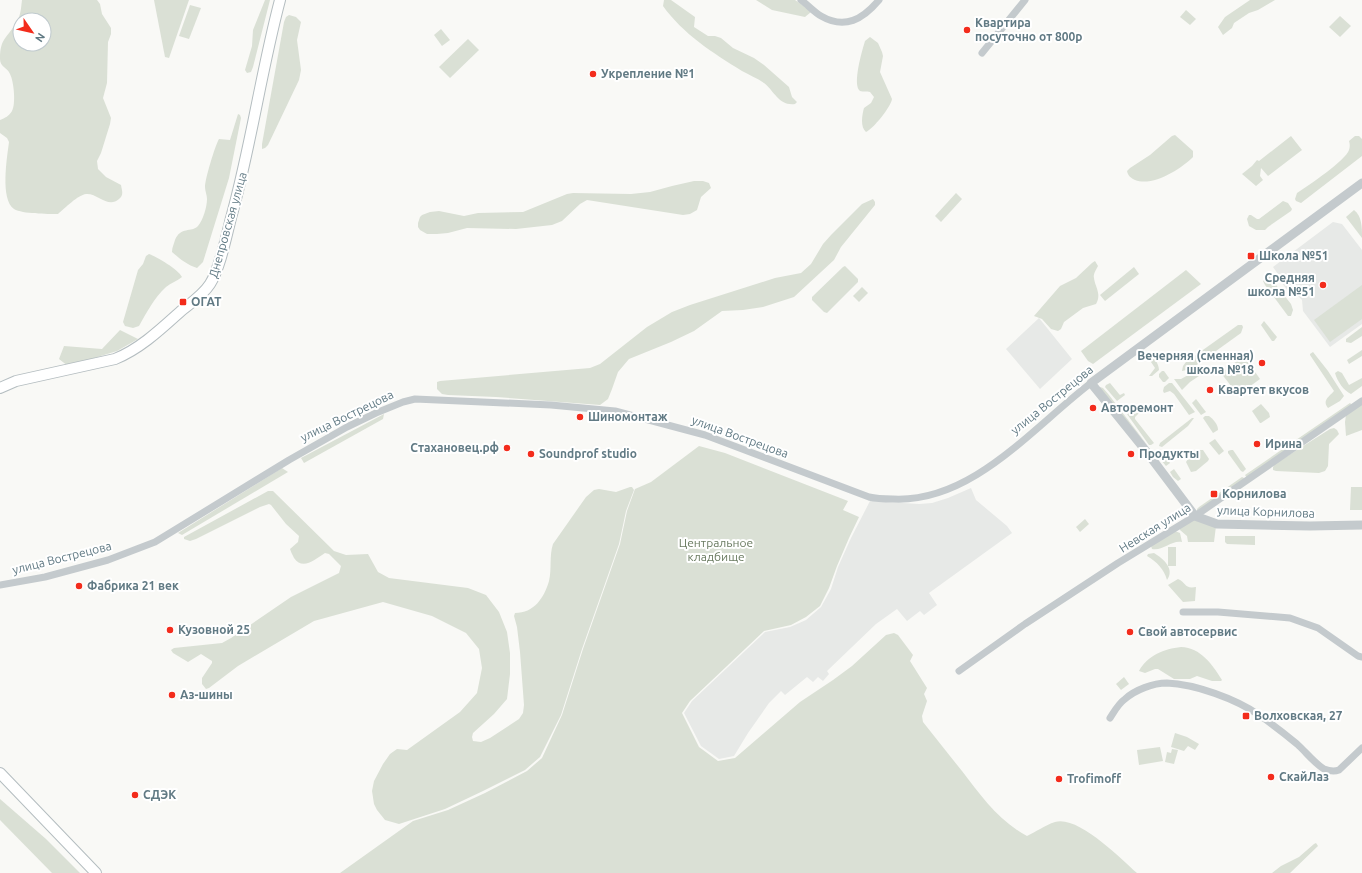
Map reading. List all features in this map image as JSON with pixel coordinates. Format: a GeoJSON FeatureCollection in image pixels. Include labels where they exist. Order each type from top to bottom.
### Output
{"type":"FeatureCollection","features":[{"type":"Feature","properties":{"kind":"main road","name":"Днепровская улица"},"geometry":{"type":"LineString","coordinates":[[0,388],[16,381],[115,359],[126,355],[198,297],[209,285],[215,274],[242,177],[269,39],[280,0]]}},
{"type":"Feature","properties":{"kind":"main road"},"geometry":{"type":"LineString","coordinates":[[0,773],[96,873]]}},
{"type":"Feature","properties":{"kind":"street"},"geometry":{"type":"LineString","coordinates":[[801,0],[820,16],[829,20],[842,22],[858,19],[865,15],[878,0]]}},
{"type":"Feature","properties":{"kind":"street"},"geometry":{"type":"LineString","coordinates":[[982,54],[1025,0]]}},
{"type":"Feature","properties":{"kind":"street","name":"улица Вострецова"},"geometry":{"type":"LineString","coordinates":[[0,585],[45,577],[108,560],[155,542],[288,460],[376,413],[403,402],[415,399],[555,406],[615,411],[705,435],[876,499],[900,500],[918,499],[932,496],[966,482],[985,470],[1091,383],[1362,183]]}},
{"type":"Feature","properties":{"kind":"street"},"geometry":{"type":"LineString","coordinates":[[1091,383],[1146,451],[1195,516]]}},
{"type":"Feature","properties":{"kind":"street","name":"Невская улица"},"geometry":{"type":"LineString","coordinates":[[959,671],[1025,624],[1118,563],[1195,516],[1362,401]]}},
{"type":"Feature","properties":{"kind":"street","name":"улица Корнилова"},"geometry":{"type":"LineString","coordinates":[[1195,516],[1217,524],[1310,526],[1362,525]]}},
{"type":"Feature","properties":{"kind":"street"},"geometry":{"type":"LineString","coordinates":[[1183,612],[1218,612],[1290,618],[1318,628],[1358,656],[1362,657]]}},
{"type":"Feature","properties":{"kind":"street"},"geometry":{"type":"LineString","coordinates":[[1110,718],[1125,698],[1154,685],[1166,683],[1181,685],[1223,696],[1251,710],[1298,745],[1318,764],[1327,770],[1335,772],[1339,770],[1362,748]]}},
{"type":"Feature","properties":{"kind":"shaded area","name":"Средняя школа №51"},"geometry":{"type":"Polygon","coordinates":[[[1333,222],[1342,224],[1362,250],[1362,324],[1330,347],[1303,311],[1302,300],[1298,296],[1289,292],[1278,278],[1278,274],[1273,267],[1333,222]]]}},
{"type":"Feature","properties":{"kind":"shaded area"},"geometry":{"type":"Polygon","coordinates":[[[1039,318],[1072,359],[1040,389],[1006,349],[1039,318]]]}},
{"type":"Feature","properties":{"kind":"shaded area"},"geometry":{"type":"Polygon","coordinates":[[[971,488],[976,500],[1007,526],[1012,533],[929,593],[937,605],[924,615],[920,611],[907,621],[897,609],[876,624],[827,671],[829,674],[823,681],[818,677],[813,682],[807,677],[785,695],[781,691],[769,703],[734,756],[719,759],[701,746],[684,713],[692,701],[765,632],[790,627],[806,620],[821,607],[831,589],[838,567],[851,538],[870,501],[919,504],[932,503],[971,488]]]}},
{"type":"Feature","properties":{"kind":"green space"},"geometry":{"type":"Polygon","coordinates":[[[22,0],[97,0],[100,4],[102,14],[111,28],[111,34],[108,42],[107,83],[103,98],[111,118],[101,153],[97,161],[98,169],[106,177],[121,185],[122,196],[115,202],[107,202],[90,194],[86,194],[75,199],[58,214],[18,211],[10,204],[7,197],[6,188],[9,142],[7,138],[0,133],[0,120],[7,117],[12,111],[14,93],[13,82],[10,74],[0,62],[1,46],[12,29],[12,52],[52,52],[52,12],[20,12],[22,0]]]}},
{"type":"Feature","properties":{"kind":"green space"},"geometry":{"type":"Polygon","coordinates":[[[154,0],[189,0],[169,58],[165,57],[154,0]]]}},
{"type":"Feature","properties":{"kind":"green space"},"geometry":{"type":"Polygon","coordinates":[[[265,0],[270,0],[253,67],[251,72],[247,73],[245,70],[252,46],[253,30],[265,0]]]}},
{"type":"Feature","properties":{"kind":"green space"},"geometry":{"type":"Polygon","coordinates":[[[664,0],[671,0],[695,17],[694,27],[708,36],[721,38],[733,48],[754,58],[764,65],[789,87],[792,97],[797,102],[795,104],[790,104],[781,101],[764,83],[742,71],[699,42],[671,16],[663,6],[664,0]]]}},
{"type":"Feature","properties":{"kind":"green space"},"geometry":{"type":"Polygon","coordinates":[[[756,0],[795,0],[811,12],[805,17],[772,10],[756,0]]]}},
{"type":"Feature","properties":{"kind":"green space"},"geometry":{"type":"Polygon","coordinates":[[[1250,0],[1275,0],[1258,10],[1249,13],[1234,23],[1232,28],[1223,35],[1218,27],[1225,17],[1250,0]]]}},
{"type":"Feature","properties":{"kind":"green space"},"geometry":{"type":"Polygon","coordinates":[[[190,5],[201,8],[189,39],[179,36],[190,5]]]}},
{"type":"Feature","properties":{"kind":"green space"},"geometry":{"type":"Polygon","coordinates":[[[1186,10],[1196,19],[1190,25],[1180,17],[1186,10]]]}},
{"type":"Feature","properties":{"kind":"green space"},"geometry":{"type":"Polygon","coordinates":[[[289,15],[296,17],[301,22],[297,40],[301,70],[299,80],[268,145],[262,149],[284,22],[286,17],[289,15]]]}},
{"type":"Feature","properties":{"kind":"green space"},"geometry":{"type":"Polygon","coordinates":[[[1340,16],[1351,26],[1340,37],[1329,27],[1340,16]]]}},
{"type":"Feature","properties":{"kind":"green space"},"geometry":{"type":"Polygon","coordinates":[[[441,29],[450,40],[442,46],[434,35],[441,29]]]}},
{"type":"Feature","properties":{"kind":"green space"},"geometry":{"type":"Polygon","coordinates":[[[870,37],[878,43],[882,52],[883,56],[880,72],[892,99],[891,103],[881,117],[873,127],[866,132],[862,124],[863,111],[864,108],[871,103],[874,97],[870,92],[860,91],[858,88],[857,75],[865,41],[870,37]]]}},
{"type":"Feature","properties":{"kind":"green space"},"geometry":{"type":"Polygon","coordinates":[[[468,39],[479,50],[450,78],[439,67],[468,39]]]}},
{"type":"Feature","properties":{"kind":"green space"},"geometry":{"type":"Polygon","coordinates":[[[238,114],[241,118],[229,178],[203,262],[197,268],[193,267],[172,252],[175,240],[180,233],[195,228],[202,220],[207,202],[205,183],[215,148],[219,139],[230,140],[238,114]]]}},
{"type":"Feature","properties":{"kind":"green space"},"geometry":{"type":"Polygon","coordinates":[[[1175,135],[1193,151],[1193,157],[1188,162],[1166,176],[1158,179],[1142,182],[1130,177],[1127,171],[1130,168],[1150,155],[1175,135]]]}},
{"type":"Feature","properties":{"kind":"green space"},"geometry":{"type":"Polygon","coordinates":[[[1291,136],[1302,150],[1268,176],[1261,168],[1260,176],[1263,180],[1256,186],[1242,174],[1257,160],[1259,161],[1291,136]]]}},
{"type":"Feature","properties":{"kind":"green space"},"geometry":{"type":"Polygon","coordinates":[[[1355,136],[1359,136],[1362,139],[1362,156],[1301,203],[1296,201],[1295,199],[1297,193],[1326,173],[1341,160],[1350,148],[1349,141],[1355,136]]]}},
{"type":"Feature","properties":{"kind":"green space"},"geometry":{"type":"Polygon","coordinates":[[[694,181],[709,183],[711,188],[701,197],[697,210],[690,214],[683,215],[587,200],[580,204],[562,221],[552,225],[516,229],[467,228],[437,234],[427,234],[418,227],[420,217],[430,212],[439,211],[464,216],[478,213],[523,212],[567,194],[631,194],[650,192],[694,181]]]}},
{"type":"Feature","properties":{"kind":"green space"},"geometry":{"type":"Polygon","coordinates":[[[956,193],[962,199],[941,222],[935,216],[956,193]]]}},
{"type":"Feature","properties":{"kind":"green space"},"geometry":{"type":"Polygon","coordinates":[[[873,199],[875,205],[841,247],[834,260],[794,297],[763,307],[722,311],[694,331],[629,359],[618,372],[608,399],[600,405],[448,395],[442,394],[437,389],[437,382],[440,381],[590,368],[600,364],[647,327],[672,312],[775,278],[801,273],[811,264],[823,244],[831,235],[862,204],[873,199]]]}},
{"type":"Feature","properties":{"kind":"green space"},"geometry":{"type":"Polygon","coordinates":[[[1283,201],[1288,203],[1292,209],[1291,211],[1265,230],[1256,230],[1249,226],[1247,219],[1249,215],[1259,219],[1283,201]]]}},
{"type":"Feature","properties":{"kind":"green space"},"geometry":{"type":"Polygon","coordinates":[[[1354,210],[1359,216],[1362,226],[1362,238],[1346,217],[1354,210]]]}},
{"type":"Feature","properties":{"kind":"green space"},"geometry":{"type":"Polygon","coordinates":[[[149,254],[162,260],[182,277],[162,291],[151,305],[139,326],[133,328],[125,326],[123,322],[138,270],[143,264],[146,256],[149,254]]]}},
{"type":"Feature","properties":{"kind":"green space"},"geometry":{"type":"Polygon","coordinates":[[[1095,261],[1098,266],[1094,276],[1098,294],[1096,304],[1083,308],[1064,322],[1061,329],[1058,331],[1051,329],[1042,319],[1034,316],[1060,286],[1076,278],[1095,261]]]}},
{"type":"Feature","properties":{"kind":"green space"},"geometry":{"type":"Polygon","coordinates":[[[845,266],[858,279],[858,282],[827,313],[824,312],[812,300],[812,297],[845,266]]]}},
{"type":"Feature","properties":{"kind":"green space"},"geometry":{"type":"Polygon","coordinates":[[[1134,267],[1139,274],[1105,301],[1100,295],[1134,267]]]}},
{"type":"Feature","properties":{"kind":"green space"},"geometry":{"type":"Polygon","coordinates":[[[1186,270],[1201,284],[1093,364],[1088,361],[1081,351],[1186,270]]]}},
{"type":"Feature","properties":{"kind":"green space"},"geometry":{"type":"Polygon","coordinates":[[[1269,276],[1291,304],[1293,310],[1291,316],[1288,316],[1265,285],[1263,281],[1269,276]]]}},
{"type":"Feature","properties":{"kind":"green space"},"geometry":{"type":"Polygon","coordinates":[[[1362,285],[1362,319],[1330,342],[1314,320],[1362,285]]]}},
{"type":"Feature","properties":{"kind":"green space"},"geometry":{"type":"Polygon","coordinates":[[[862,287],[868,293],[859,302],[853,296],[862,287]]]}},
{"type":"Feature","properties":{"kind":"green space"},"geometry":{"type":"Polygon","coordinates":[[[1264,321],[1277,337],[1274,341],[1272,341],[1261,325],[1264,321]]]}},
{"type":"Feature","properties":{"kind":"green space"},"geometry":{"type":"Polygon","coordinates":[[[1238,325],[1242,325],[1243,327],[1241,333],[1191,369],[1182,371],[1186,362],[1238,325]]]}},
{"type":"Feature","properties":{"kind":"green space"},"geometry":{"type":"Polygon","coordinates":[[[1362,327],[1362,336],[1351,343],[1346,342],[1346,339],[1362,327]]]}},
{"type":"Feature","properties":{"kind":"green space"},"geometry":{"type":"Polygon","coordinates":[[[120,330],[138,339],[117,351],[68,366],[59,359],[64,346],[102,349],[120,330]]]}},
{"type":"Feature","properties":{"kind":"green space"},"geometry":{"type":"Polygon","coordinates":[[[1362,350],[1362,356],[1349,364],[1347,360],[1362,350]]]}},
{"type":"Feature","properties":{"kind":"green space"},"geometry":{"type":"Polygon","coordinates":[[[1313,352],[1328,371],[1344,396],[1340,401],[1328,408],[1326,401],[1334,391],[1310,355],[1313,352]]]}},
{"type":"Feature","properties":{"kind":"green space"},"geometry":{"type":"Polygon","coordinates":[[[1149,353],[1153,356],[1159,368],[1159,370],[1152,376],[1149,376],[1155,368],[1147,356],[1149,353]]]}},
{"type":"Feature","properties":{"kind":"green space"},"geometry":{"type":"Polygon","coordinates":[[[1244,356],[1260,379],[1238,395],[1221,373],[1244,356]]]}},
{"type":"Feature","properties":{"kind":"green space"},"geometry":{"type":"Polygon","coordinates":[[[1199,369],[1202,374],[1190,382],[1182,390],[1174,379],[1181,379],[1199,369]]]}},
{"type":"Feature","properties":{"kind":"green space"},"geometry":{"type":"Polygon","coordinates":[[[1164,371],[1169,378],[1165,382],[1163,382],[1159,377],[1159,374],[1164,371]]]}},
{"type":"Feature","properties":{"kind":"green space"},"geometry":{"type":"Polygon","coordinates":[[[1338,371],[1342,373],[1349,385],[1362,378],[1362,386],[1351,394],[1348,393],[1337,379],[1335,373],[1338,371]]]}},
{"type":"Feature","properties":{"kind":"green space"},"geometry":{"type":"Polygon","coordinates":[[[1110,383],[1120,395],[1124,393],[1125,395],[1117,401],[1105,387],[1110,383]]]}},
{"type":"Feature","properties":{"kind":"green space"},"geometry":{"type":"Polygon","coordinates":[[[1169,383],[1172,383],[1195,412],[1189,415],[1174,394],[1170,391],[1164,393],[1164,387],[1169,383]]]}},
{"type":"Feature","properties":{"kind":"green space"},"geometry":{"type":"Polygon","coordinates":[[[1098,388],[1103,388],[1109,395],[1148,446],[1098,388]]]}},
{"type":"Feature","properties":{"kind":"green space"},"geometry":{"type":"Polygon","coordinates":[[[1196,399],[1206,412],[1201,415],[1192,403],[1196,399]]]}},
{"type":"Feature","properties":{"kind":"green space"},"geometry":{"type":"Polygon","coordinates":[[[1350,403],[1352,405],[1247,478],[1245,475],[1350,403]]]}},
{"type":"Feature","properties":{"kind":"green space"},"geometry":{"type":"Polygon","coordinates":[[[1261,404],[1269,413],[1270,417],[1260,423],[1252,411],[1261,404]]]}},
{"type":"Feature","properties":{"kind":"green space"},"geometry":{"type":"Polygon","coordinates":[[[1362,404],[1362,430],[1346,436],[1346,415],[1362,404]]]}},
{"type":"Feature","properties":{"kind":"green space"},"geometry":{"type":"Polygon","coordinates":[[[1138,408],[1140,412],[1135,419],[1154,443],[1151,445],[1149,445],[1127,414],[1138,408]]]}},
{"type":"Feature","properties":{"kind":"green space"},"geometry":{"type":"Polygon","coordinates":[[[384,414],[383,419],[304,463],[301,458],[384,414]]]}},
{"type":"Feature","properties":{"kind":"green space"},"geometry":{"type":"Polygon","coordinates":[[[1205,416],[1209,416],[1214,420],[1218,430],[1213,433],[1203,418],[1205,416]]]}},
{"type":"Feature","properties":{"kind":"green space"},"geometry":{"type":"Polygon","coordinates":[[[1194,418],[1188,426],[1162,447],[1159,446],[1160,443],[1194,418]]]}},
{"type":"Feature","properties":{"kind":"green space"},"geometry":{"type":"Polygon","coordinates":[[[1334,428],[1339,434],[1329,444],[1328,466],[1325,471],[1319,473],[1273,470],[1275,464],[1330,429],[1334,428]]]}},
{"type":"Feature","properties":{"kind":"green space"},"geometry":{"type":"Polygon","coordinates":[[[1215,439],[1224,451],[1219,455],[1209,443],[1215,439]]]}},
{"type":"Feature","properties":{"kind":"green space","name":"Центральное кладбище"},"geometry":{"type":"Polygon","coordinates":[[[699,446],[725,453],[848,501],[843,510],[859,517],[820,606],[806,617],[791,625],[764,631],[690,701],[682,713],[699,747],[718,761],[735,758],[800,702],[852,666],[886,635],[894,633],[898,635],[913,655],[910,661],[927,688],[924,694],[927,701],[922,716],[923,722],[984,799],[999,815],[1027,836],[1055,822],[1064,822],[1075,825],[1087,831],[1110,848],[1137,873],[340,873],[413,821],[448,810],[485,793],[527,771],[542,758],[562,715],[583,649],[620,544],[627,511],[635,489],[651,482],[699,446]]]}},
{"type":"Feature","properties":{"kind":"green space"},"geometry":{"type":"Polygon","coordinates":[[[1160,449],[1170,463],[1166,466],[1155,453],[1160,449]]]}},
{"type":"Feature","properties":{"kind":"green space"},"geometry":{"type":"Polygon","coordinates":[[[1200,450],[1203,450],[1209,459],[1196,471],[1191,472],[1186,462],[1200,450]]]}},
{"type":"Feature","properties":{"kind":"green space"},"geometry":{"type":"Polygon","coordinates":[[[1233,450],[1246,469],[1243,472],[1228,453],[1228,451],[1233,450]]]}},
{"type":"Feature","properties":{"kind":"green space"},"geometry":{"type":"Polygon","coordinates":[[[282,468],[288,472],[182,535],[178,533],[282,468]]]}},
{"type":"Feature","properties":{"kind":"green space"},"geometry":{"type":"Polygon","coordinates":[[[1174,469],[1181,479],[1178,481],[1170,472],[1174,469]]]}},
{"type":"Feature","properties":{"kind":"green space"},"geometry":{"type":"Polygon","coordinates":[[[1242,477],[1246,479],[1197,511],[1199,507],[1242,477]]]}},
{"type":"Feature","properties":{"kind":"green space"},"geometry":{"type":"Polygon","coordinates":[[[630,487],[634,490],[626,511],[619,544],[582,649],[561,715],[540,757],[525,770],[445,809],[399,824],[385,820],[374,804],[372,791],[374,781],[390,754],[397,749],[407,750],[460,712],[477,693],[482,668],[479,649],[466,633],[432,616],[383,602],[314,621],[238,666],[206,689],[202,684],[202,678],[212,661],[201,654],[188,662],[173,653],[171,650],[174,648],[222,643],[291,597],[339,573],[341,566],[329,554],[325,553],[309,563],[301,564],[298,562],[294,558],[290,549],[298,542],[299,536],[286,524],[269,504],[196,539],[190,541],[184,539],[184,537],[268,491],[273,491],[334,551],[346,555],[368,554],[378,572],[389,578],[468,588],[486,595],[499,612],[507,632],[510,653],[510,674],[507,699],[494,714],[473,733],[473,741],[481,742],[490,738],[519,719],[523,713],[524,705],[520,652],[514,616],[515,613],[528,610],[533,607],[541,599],[549,581],[553,544],[586,497],[594,490],[599,489],[616,492],[630,487]]]}},
{"type":"Feature","properties":{"kind":"green space"},"geometry":{"type":"Polygon","coordinates":[[[1351,487],[1362,487],[1362,510],[1350,510],[1351,487]]]}},
{"type":"Feature","properties":{"kind":"green space"},"geometry":{"type":"Polygon","coordinates":[[[1195,518],[1216,526],[1214,542],[1188,542],[1187,536],[1180,530],[1180,526],[1195,518]]]}},
{"type":"Feature","properties":{"kind":"green space"},"geometry":{"type":"Polygon","coordinates":[[[1085,519],[1089,524],[1080,532],[1076,527],[1085,519]]]}},
{"type":"Feature","properties":{"kind":"green space"},"geometry":{"type":"Polygon","coordinates":[[[1175,531],[1180,533],[1182,542],[1152,549],[1151,546],[1175,531]]]}},
{"type":"Feature","properties":{"kind":"green space"},"geometry":{"type":"Polygon","coordinates":[[[1225,536],[1255,536],[1255,545],[1227,544],[1225,542],[1225,536]]]}},
{"type":"Feature","properties":{"kind":"green space"},"geometry":{"type":"Polygon","coordinates":[[[1168,547],[1176,547],[1176,566],[1168,566],[1168,547]]]}},
{"type":"Feature","properties":{"kind":"green space"},"geometry":{"type":"Polygon","coordinates":[[[1154,553],[1165,561],[1169,568],[1170,572],[1167,580],[1160,566],[1147,556],[1148,554],[1154,553]]]}},
{"type":"Feature","properties":{"kind":"green space"},"geometry":{"type":"Polygon","coordinates":[[[1178,579],[1189,587],[1196,587],[1195,601],[1183,602],[1168,585],[1178,579]]]}},
{"type":"Feature","properties":{"kind":"green space"},"geometry":{"type":"Polygon","coordinates":[[[1181,647],[1194,650],[1205,658],[1222,680],[1212,681],[1197,676],[1190,679],[1174,679],[1158,669],[1145,673],[1139,671],[1147,661],[1157,654],[1169,649],[1181,647]]]}},
{"type":"Feature","properties":{"kind":"green space"},"geometry":{"type":"Polygon","coordinates":[[[1124,677],[1129,684],[1121,690],[1116,684],[1124,677]]]}},
{"type":"Feature","properties":{"kind":"green space"},"geometry":{"type":"Polygon","coordinates":[[[1175,733],[1187,737],[1199,744],[1195,750],[1188,746],[1184,751],[1171,747],[1175,733]]]}},
{"type":"Feature","properties":{"kind":"green space"},"geometry":{"type":"Polygon","coordinates":[[[1160,747],[1163,761],[1139,765],[1137,750],[1160,747]]]}},
{"type":"Feature","properties":{"kind":"green space"},"geometry":{"type":"Polygon","coordinates":[[[1172,749],[1178,750],[1174,764],[1165,762],[1167,752],[1171,753],[1172,749]]]}},
{"type":"Feature","properties":{"kind":"green space"},"geometry":{"type":"Polygon","coordinates":[[[0,799],[46,839],[80,873],[52,873],[0,820],[0,799]]]}},
{"type":"Feature","properties":{"kind":"green space"},"geometry":{"type":"Polygon","coordinates":[[[1316,843],[1318,846],[1290,873],[1272,873],[1281,866],[1299,857],[1316,843]]]}},
{"type":"Feature","properties":{"kind":"place","name":"Квартира посуточно от 800р"},"geometry":{"type":"Point","coordinates":[967,30]}},
{"type":"Feature","properties":{"kind":"place","name":"Укрепление №1"},"geometry":{"type":"Point","coordinates":[593,74]}},
{"type":"Feature","properties":{"kind":"place","name":"Школа №51"},"geometry":{"type":"Point","coordinates":[1251,256]}},
{"type":"Feature","properties":{"kind":"place","name":"Средняя школа №51"},"geometry":{"type":"Point","coordinates":[1323,285]}},
{"type":"Feature","properties":{"kind":"place","name":"ОГАТ"},"geometry":{"type":"Point","coordinates":[183,302]}},
{"type":"Feature","properties":{"kind":"place","name":"Вечерняя (сменная) школа №18"},"geometry":{"type":"Point","coordinates":[1262,363]}},
{"type":"Feature","properties":{"kind":"place","name":"Квартет вкусов"},"geometry":{"type":"Point","coordinates":[1210,390]}},
{"type":"Feature","properties":{"kind":"place","name":"Авторемонт"},"geometry":{"type":"Point","coordinates":[1093,408]}},
{"type":"Feature","properties":{"kind":"place","name":"Шиномонтаж"},"geometry":{"type":"Point","coordinates":[580,417]}},
{"type":"Feature","properties":{"kind":"place","name":"Ирина"},"geometry":{"type":"Point","coordinates":[1257,444]}},
{"type":"Feature","properties":{"kind":"place","name":"Стахановец.рф"},"geometry":{"type":"Point","coordinates":[507,448]}},
{"type":"Feature","properties":{"kind":"place","name":"Soundprof studio"},"geometry":{"type":"Point","coordinates":[531,454]}},
{"type":"Feature","properties":{"kind":"place","name":"Продукты"},"geometry":{"type":"Point","coordinates":[1131,454]}},
{"type":"Feature","properties":{"kind":"place","name":"Корнилова"},"geometry":{"type":"Point","coordinates":[1214,494]}},
{"type":"Feature","properties":{"kind":"place","name":"Фабрика 21 век"},"geometry":{"type":"Point","coordinates":[79,586]}},
{"type":"Feature","properties":{"kind":"place","name":"Кузовной 25"},"geometry":{"type":"Point","coordinates":[170,630]}},
{"type":"Feature","properties":{"kind":"place","name":"Свой автосервис"},"geometry":{"type":"Point","coordinates":[1130,632]}},
{"type":"Feature","properties":{"kind":"place","name":"Аз-шины"},"geometry":{"type":"Point","coordinates":[172,695]}},
{"type":"Feature","properties":{"kind":"place","name":"Волховская, 27"},"geometry":{"type":"Point","coordinates":[1246,716]}},
{"type":"Feature","properties":{"kind":"place","name":"СкайЛаз"},"geometry":{"type":"Point","coordinates":[1271,777]}},
{"type":"Feature","properties":{"kind":"place","name":"Trofimoff"},"geometry":{"type":"Point","coordinates":[1059,779]}},
{"type":"Feature","properties":{"kind":"place","name":"СДЭК"},"geometry":{"type":"Point","coordinates":[135,795]}}]}
